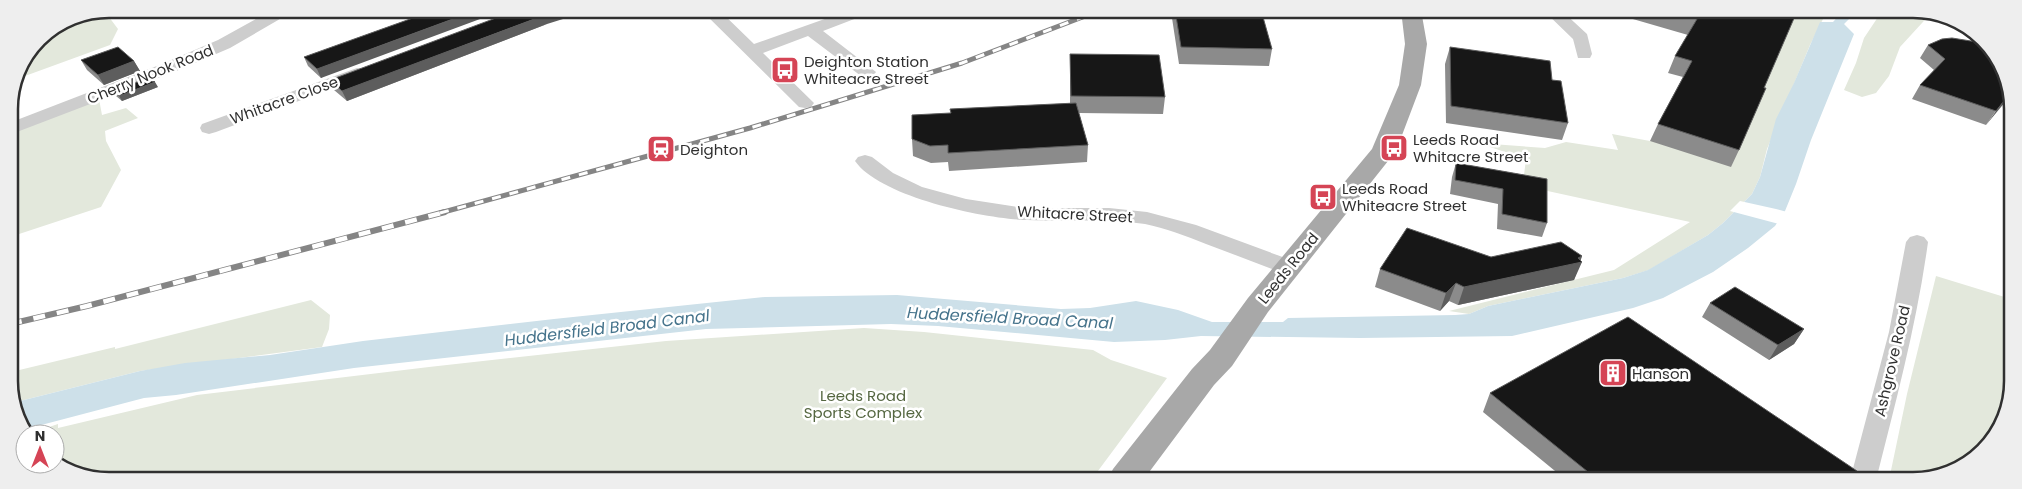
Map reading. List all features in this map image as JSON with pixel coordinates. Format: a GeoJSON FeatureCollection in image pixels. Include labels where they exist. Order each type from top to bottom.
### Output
{"type":"FeatureCollection","features":[{"type":"Feature","properties":{"kind":"main road","name":"Leeds Road"},"geometry":{"type":"LineString","coordinates":[[1130,471],[1203,377],[1221,358],[1258,305],[1384,151],[1410,85],[1416,44],[1412,18]]}},
{"type":"Feature","properties":{"kind":"street","name":"Cherry Nook Road"},"geometry":{"type":"LineString","coordinates":[[18,126],[168,68],[224,44],[270,18]]}},
{"type":"Feature","properties":{"kind":"street"},"geometry":{"type":"LineString","coordinates":[[718,18],[805,103]]}},
{"type":"Feature","properties":{"kind":"street"},"geometry":{"type":"LineString","coordinates":[[751,51],[841,18]]}},
{"type":"Feature","properties":{"kind":"street"},"geometry":{"type":"LineString","coordinates":[[1560,18],[1581,38],[1584,54]]}},
{"type":"Feature","properties":{"kind":"street"},"geometry":{"type":"LineString","coordinates":[[810,29],[866,72]]}},
{"type":"Feature","properties":{"kind":"street","name":"Whitacre Close"},"geometry":{"type":"LineString","coordinates":[[209,128],[373,67]]}},
{"type":"Feature","properties":{"kind":"street","name":"Whitacre Street"},"geometry":{"type":"LineString","coordinates":[[865,161],[886,177],[915,191],[965,205],[1025,214],[1110,214],[1147,218],[1189,230],[1288,268]]}},
{"type":"Feature","properties":{"kind":"street","name":"Ashgrove Road"},"geometry":{"type":"LineString","coordinates":[[1865,471],[1885,394],[1914,265],[1917,242]]}},
{"type":"Feature","properties":{"kind":"green space"},"geometry":{"type":"Polygon","coordinates":[[[110,18],[118,29],[110,45],[23,77],[40,48],[53,36],[74,24],[90,19],[110,18]]]}},
{"type":"Feature","properties":{"kind":"green space"},"geometry":{"type":"Polygon","coordinates":[[[1793,18],[1824,18],[1810,45],[1767,149],[1760,177],[1752,194],[1708,235],[1649,270],[1623,278],[1488,306],[1469,314],[1449,311],[1614,270],[1690,222],[1543,190],[1524,175],[1526,159],[1478,143],[1545,148],[1566,142],[1618,150],[1612,134],[1650,141],[1758,99],[1793,18]]]}},
{"type":"Feature","properties":{"kind":"green space"},"geometry":{"type":"Polygon","coordinates":[[[1877,18],[1926,19],[1900,47],[1889,76],[1876,93],[1862,97],[1844,90],[1856,63],[1864,38],[1877,18]]]}},
{"type":"Feature","properties":{"kind":"green space"},"geometry":{"type":"Polygon","coordinates":[[[99,99],[102,115],[126,108],[138,118],[105,131],[106,141],[121,170],[101,207],[18,234],[18,130],[99,99]]]}},
{"type":"Feature","properties":{"kind":"green space"},"geometry":{"type":"Polygon","coordinates":[[[1936,276],[2004,297],[2004,393],[1995,421],[1978,445],[1969,453],[1948,465],[1931,470],[1891,471],[1907,394],[1936,276]]]}},
{"type":"Feature","properties":{"kind":"green space"},"geometry":{"type":"Polygon","coordinates":[[[311,300],[330,315],[329,329],[322,347],[140,371],[20,401],[18,370],[115,347],[115,349],[311,300]]]}},
{"type":"Feature","properties":{"kind":"green space","name":"Leeds Road Sports Complex"},"geometry":{"type":"Polygon","coordinates":[[[864,328],[924,332],[1093,350],[1111,360],[1167,378],[1098,471],[108,472],[79,467],[65,460],[65,426],[197,395],[666,341],[864,328]]]}},
{"type":"Feature","properties":{"kind":"water","name":"Huddersfield Broad Canal"},"geometry":{"type":"Polygon","coordinates":[[[1837,18],[1850,18],[1844,24],[1854,34],[1811,140],[1785,211],[1775,226],[1748,248],[1713,272],[1663,298],[1633,308],[1512,336],[1360,338],[1201,336],[1165,340],[1114,342],[938,326],[891,324],[706,329],[354,368],[176,395],[144,398],[45,424],[29,424],[20,401],[140,371],[185,363],[270,355],[363,341],[554,319],[765,297],[897,295],[1061,309],[1090,308],[1136,301],[1178,310],[1212,322],[1283,322],[1288,318],[1469,314],[1488,306],[1623,278],[1648,270],[1708,235],[1723,223],[1752,194],[1760,177],[1776,119],[1794,83],[1820,22],[1833,22],[1837,18]]]}},
{"type":"Feature","properties":{"kind":"pier"},"geometry":{"type":"Polygon","coordinates":[[[1740,201],[1787,212],[1779,224],[1730,211],[1740,201]]]}},
{"type":"Feature","properties":{"kind":"building"},"geometry":{"type":"Polygon","coordinates":[[[413,18],[456,18],[317,69],[304,57],[413,18]]]}},
{"type":"Feature","properties":{"kind":"building"},"geometry":{"type":"Polygon","coordinates":[[[496,18],[537,18],[342,91],[330,80],[496,18]]]}},
{"type":"Feature","properties":{"kind":"building"},"geometry":{"type":"Polygon","coordinates":[[[1176,18],[1263,18],[1272,49],[1181,47],[1176,18]]]}},
{"type":"Feature","properties":{"kind":"building"},"geometry":{"type":"Polygon","coordinates":[[[1693,18],[1794,18],[1739,150],[1658,124],[1692,61],[1675,56],[1697,19],[1693,18]]]}},
{"type":"Feature","properties":{"kind":"building"},"geometry":{"type":"Polygon","coordinates":[[[1952,38],[1975,42],[1986,53],[2000,79],[2004,96],[2004,101],[1996,111],[1920,85],[1945,59],[1928,45],[1942,39],[1952,38]]]}},
{"type":"Feature","properties":{"kind":"building"},"geometry":{"type":"Polygon","coordinates":[[[118,47],[134,61],[98,75],[81,60],[118,47]]]}},
{"type":"Feature","properties":{"kind":"building"},"geometry":{"type":"Polygon","coordinates":[[[1450,47],[1550,61],[1552,80],[1561,81],[1568,123],[1451,106],[1450,47]]]}},
{"type":"Feature","properties":{"kind":"building"},"geometry":{"type":"Polygon","coordinates":[[[1070,54],[1159,55],[1165,97],[1071,96],[1070,54]]]}},
{"type":"Feature","properties":{"kind":"building"},"geometry":{"type":"Polygon","coordinates":[[[150,77],[155,82],[119,96],[113,91],[150,77]]]}},
{"type":"Feature","properties":{"kind":"building"},"geometry":{"type":"Polygon","coordinates":[[[1076,103],[1088,145],[948,153],[948,145],[930,146],[912,139],[912,115],[951,113],[950,109],[1076,103]]]}},
{"type":"Feature","properties":{"kind":"building"},"geometry":{"type":"Polygon","coordinates":[[[1456,163],[1547,179],[1547,223],[1502,214],[1503,189],[1455,180],[1456,163]]]}},
{"type":"Feature","properties":{"kind":"building"},"geometry":{"type":"Polygon","coordinates":[[[1407,228],[1491,257],[1561,242],[1582,256],[1578,258],[1582,262],[1464,287],[1456,283],[1446,293],[1380,269],[1407,228]]]}},
{"type":"Feature","properties":{"kind":"building"},"geometry":{"type":"Polygon","coordinates":[[[1735,287],[1804,329],[1778,345],[1710,303],[1735,287]]]}},
{"type":"Feature","properties":{"kind":"building","name":"Hanson"},"geometry":{"type":"Polygon","coordinates":[[[1628,317],[1857,471],[1587,471],[1490,393],[1628,317]]]}},
{"type":"Feature","properties":{"kind":"railway"},"geometry":{"type":"LineString","coordinates":[[440,213],[750,128],[962,63],[1080,18]]}},
{"type":"Feature","properties":{"kind":"railway"},"geometry":{"type":"LineString","coordinates":[[18,322],[87,306],[445,212]]}},
{"type":"Feature","properties":{"kind":"place","name":"Deighton Station Whiteacre Street"},"geometry":{"type":"Point","coordinates":[785,70]}},
{"type":"Feature","properties":{"kind":"place","name":"Leeds Road Whitacre Street"},"geometry":{"type":"Point","coordinates":[1394,148]}},
{"type":"Feature","properties":{"kind":"place","name":"Deighton"},"geometry":{"type":"Point","coordinates":[661,149]}},
{"type":"Feature","properties":{"kind":"place","name":"Leeds Road Whiteacre Street"},"geometry":{"type":"Point","coordinates":[1323,197]}},
{"type":"Feature","properties":{"kind":"place","name":"Hanson"},"geometry":{"type":"Point","coordinates":[1613,373]}}]}
